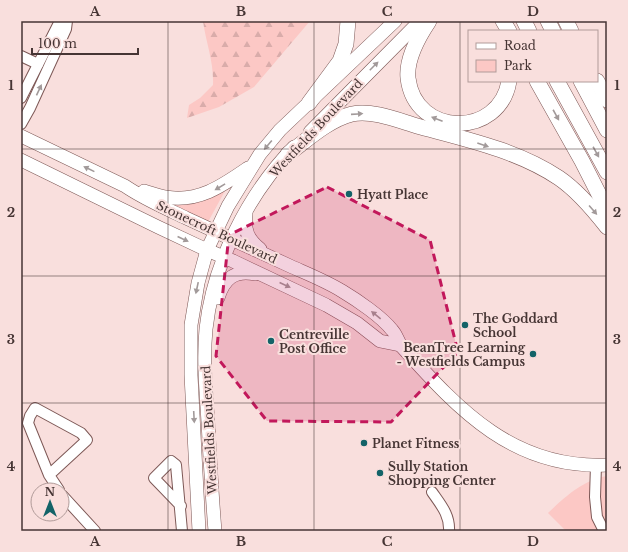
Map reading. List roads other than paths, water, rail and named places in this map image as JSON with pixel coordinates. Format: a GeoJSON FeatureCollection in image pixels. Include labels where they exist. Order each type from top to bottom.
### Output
{"type":"FeatureCollection","features":[{"type":"Feature","properties":{"kind":"highway"},"geometry":{"type":"LineString","coordinates":[[309,103],[340,61],[346,44],[348,21]]}},
{"type":"Feature","properties":{"kind":"highway"},"geometry":{"type":"LineString","coordinates":[[429,21],[415,46],[410,61],[408,76],[411,90],[419,106],[430,116],[447,123],[465,124],[482,118],[493,111],[502,100],[508,88],[509,82]]}},
{"type":"Feature","properties":{"kind":"highway"},"geometry":{"type":"LineString","coordinates":[[500,21],[504,30]]}},
{"type":"Feature","properties":{"kind":"highway"},"geometry":{"type":"LineString","coordinates":[[504,21],[508,30]]}},
{"type":"Feature","properties":{"kind":"highway"},"geometry":{"type":"LineString","coordinates":[[524,21],[528,30]]}},
{"type":"Feature","properties":{"kind":"highway"},"geometry":{"type":"LineString","coordinates":[[548,21],[553,30]]}},
{"type":"Feature","properties":{"kind":"highway"},"geometry":{"type":"LineString","coordinates":[[566,21],[570,30]]}},
{"type":"Feature","properties":{"kind":"highway"},"geometry":{"type":"LineString","coordinates":[[538,82],[582,161],[607,210]]}},
{"type":"Feature","properties":{"kind":"highway"},"geometry":{"type":"LineString","coordinates":[[558,82],[607,172]]}},
{"type":"Feature","properties":{"kind":"highway"},"geometry":{"type":"LineString","coordinates":[[582,82],[607,130]]}},
{"type":"Feature","properties":{"kind":"highway"},"geometry":{"type":"LineString","coordinates":[[598,82],[607,100]]}},
{"type":"Feature","properties":{"kind":"highway"},"geometry":{"type":"LineString","coordinates":[[288,154],[327,126],[343,117],[357,114],[371,114],[385,117],[462,138],[514,155],[539,167],[559,178],[577,192],[607,228]]}},
{"type":"Feature","properties":{"kind":"main road","name":"Westfields Boulevard"},"geometry":{"type":"LineString","coordinates":[[199,531],[191,374],[191,325],[198,283],[207,250],[228,206],[260,154],[280,130],[395,21]]}},
{"type":"Feature","properties":{"kind":"main road","name":"Westfields Boulevard"},"geometry":{"type":"LineString","coordinates":[[215,531],[204,364],[209,307],[224,257],[248,208],[276,166],[420,21]]}},
{"type":"Feature","properties":{"kind":"main road","name":"Stonecroft Boulevard"},"geometry":{"type":"LineString","coordinates":[[21,136],[125,186],[139,196],[341,290],[376,315],[393,330],[400,345],[450,399],[474,420],[496,435],[520,448],[542,456],[560,461],[602,465]]}},
{"type":"Feature","properties":{"kind":"main road","name":"Stonecroft Boulevard"},"geometry":{"type":"LineString","coordinates":[[21,160],[341,313],[357,323],[380,341],[400,345]]}},
{"type":"Feature","properties":{"kind":"main road"},"geometry":{"type":"LineString","coordinates":[[125,186],[165,197],[182,198],[199,195],[214,190],[253,165]]}},
{"type":"Feature","properties":{"kind":"main road"},"geometry":{"type":"LineString","coordinates":[[248,208],[245,228],[254,244],[270,256]]}},
{"type":"Feature","properties":{"kind":"main road"},"geometry":{"type":"LineString","coordinates":[[205,345],[211,337],[214,312],[220,293],[227,280],[242,272],[265,276]]}},
{"type":"Feature","properties":{"kind":"street"},"geometry":{"type":"LineString","coordinates":[[21,98],[60,21]]}},
{"type":"Feature","properties":{"kind":"street"},"geometry":{"type":"LineString","coordinates":[[21,124],[30,108],[66,29],[67,21]]}},
{"type":"Feature","properties":{"kind":"street"},"geometry":{"type":"LineString","coordinates":[[21,56],[38,64]]}},
{"type":"Feature","properties":{"kind":"street"},"geometry":{"type":"LineString","coordinates":[[49,475],[87,440],[81,433],[35,408],[30,416],[28,424],[49,475],[54,482]]}},
{"type":"Feature","properties":{"kind":"street"},"geometry":{"type":"LineString","coordinates":[[602,465],[595,497],[597,517],[604,531]]}},
{"type":"Feature","properties":{"kind":"street"},"geometry":{"type":"LineString","coordinates":[[432,492],[446,510],[450,524],[449,531]]}},
{"type":"Feature","properties":{"kind":"street"},"geometry":{"type":"LineString","coordinates":[[70,504],[95,531]]}},
{"type":"Feature","properties":{"kind":"street"},"geometry":{"type":"LineString","coordinates":[[181,506],[182,531]]}},
{"type":"Feature","properties":{"kind":"place","name":"Hyatt Place"},"geometry":{"type":"Point","coordinates":[349,194]}},
{"type":"Feature","properties":{"kind":"place","name":"The Goddard School"},"geometry":{"type":"Point","coordinates":[465,325]}},
{"type":"Feature","properties":{"kind":"place","name":"Centreville Post Office"},"geometry":{"type":"Point","coordinates":[271,341]}},
{"type":"Feature","properties":{"kind":"place","name":"BeanTree Learning - Westfields Campus"},"geometry":{"type":"Point","coordinates":[533,354]}},
{"type":"Feature","properties":{"kind":"place","name":"Planet Fitness"},"geometry":{"type":"Point","coordinates":[364,443]}},
{"type":"Feature","properties":{"kind":"place","name":"Sully Station Shopping Center"},"geometry":{"type":"Point","coordinates":[380,473]}}]}
